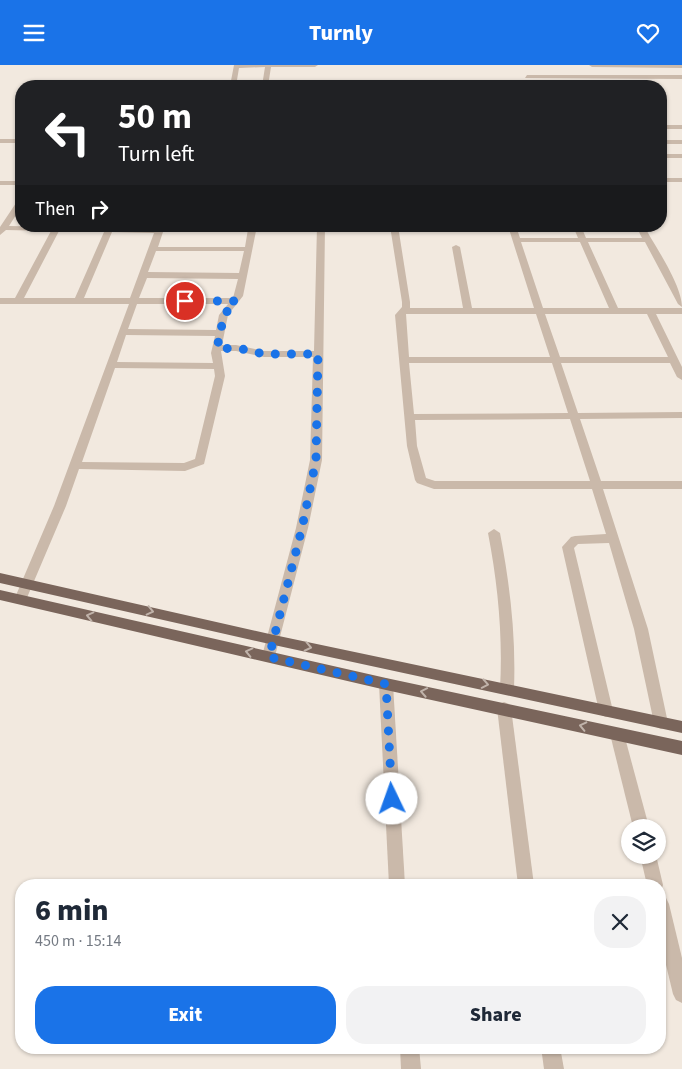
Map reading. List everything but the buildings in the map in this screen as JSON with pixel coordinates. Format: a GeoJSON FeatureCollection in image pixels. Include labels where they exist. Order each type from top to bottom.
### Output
{"type":"FeatureCollection","features":[{"type":"Feature","properties":{"kind":"main road"},"geometry":{"type":"LineString","coordinates":[[0,577],[274,640],[682,727]]}},
{"type":"Feature","properties":{"kind":"main road"},"geometry":{"type":"LineString","coordinates":[[0,595],[386,684],[682,748]]}},
{"type":"Feature","properties":{"kind":"street"},"geometry":{"type":"LineString","coordinates":[[234,80],[237,65],[315,65]]}},
{"type":"Feature","properties":{"kind":"street"},"geometry":{"type":"LineString","coordinates":[[266,80],[268,65]]}},
{"type":"Feature","properties":{"kind":"street"},"geometry":{"type":"LineString","coordinates":[[592,65],[682,66]]}},
{"type":"Feature","properties":{"kind":"street"},"geometry":{"type":"LineString","coordinates":[[527,77],[682,77]]}},
{"type":"Feature","properties":{"kind":"street"},"geometry":{"type":"LineString","coordinates":[[667,127],[682,127]]}},
{"type":"Feature","properties":{"kind":"street"},"geometry":{"type":"LineString","coordinates":[[0,141],[15,141]]}},
{"type":"Feature","properties":{"kind":"street"},"geometry":{"type":"LineString","coordinates":[[667,142],[682,142]]}},
{"type":"Feature","properties":{"kind":"street"},"geometry":{"type":"LineString","coordinates":[[667,157],[682,157]]}},
{"type":"Feature","properties":{"kind":"street"},"geometry":{"type":"LineString","coordinates":[[667,179],[682,180]]}},
{"type":"Feature","properties":{"kind":"street"},"geometry":{"type":"LineString","coordinates":[[0,183],[15,183]]}},
{"type":"Feature","properties":{"kind":"street"},"geometry":{"type":"LineString","coordinates":[[2,231],[15,211]]}},
{"type":"Feature","properties":{"kind":"street"},"geometry":{"type":"LineString","coordinates":[[2,231],[15,230]]}},
{"type":"Feature","properties":{"kind":"street"},"geometry":{"type":"LineString","coordinates":[[18,301],[55,232]]}},
{"type":"Feature","properties":{"kind":"street"},"geometry":{"type":"LineString","coordinates":[[78,301],[108,232]]}},
{"type":"Feature","properties":{"kind":"street"},"geometry":{"type":"LineString","coordinates":[[20,599],[28,584],[75,465],[159,232]]}},
{"type":"Feature","properties":{"kind":"street"},"geometry":{"type":"LineString","coordinates":[[75,465],[185,467],[197,464],[202,458],[220,376],[217,348],[220,333],[225,311],[236,301],[252,232]]}},
{"type":"Feature","properties":{"kind":"street"},"geometry":{"type":"LineString","coordinates":[[269,657],[302,528],[316,460],[321,232]]}},
{"type":"Feature","properties":{"kind":"street"},"geometry":{"type":"LineString","coordinates":[[395,232],[406,302],[400,315],[410,417],[419,477],[424,483],[682,485]]}},
{"type":"Feature","properties":{"kind":"street"},"geometry":{"type":"LineString","coordinates":[[514,232],[614,538],[641,629],[661,723]]}},
{"type":"Feature","properties":{"kind":"street"},"geometry":{"type":"LineString","coordinates":[[580,232],[615,311]]}},
{"type":"Feature","properties":{"kind":"street"},"geometry":{"type":"LineString","coordinates":[[643,232],[682,304]]}},
{"type":"Feature","properties":{"kind":"street"},"geometry":{"type":"LineString","coordinates":[[516,241],[648,240]]}},
{"type":"Feature","properties":{"kind":"street"},"geometry":{"type":"LineString","coordinates":[[456,247],[468,311]]}},
{"type":"Feature","properties":{"kind":"street"},"geometry":{"type":"LineString","coordinates":[[153,249],[249,249]]}},
{"type":"Feature","properties":{"kind":"street"},"geometry":{"type":"LineString","coordinates":[[144,275],[243,276]]}},
{"type":"Feature","properties":{"kind":"street"},"geometry":{"type":"LineString","coordinates":[[0,301],[236,301]]}},
{"type":"Feature","properties":{"kind":"street"},"geometry":{"type":"LineString","coordinates":[[402,311],[682,311]]}},
{"type":"Feature","properties":{"kind":"street"},"geometry":{"type":"LineString","coordinates":[[650,311],[682,377]]}},
{"type":"Feature","properties":{"kind":"street"},"geometry":{"type":"LineString","coordinates":[[123,332],[220,333]]}},
{"type":"Feature","properties":{"kind":"street"},"geometry":{"type":"LineString","coordinates":[[217,348],[242,349],[264,354],[318,354]]}},
{"type":"Feature","properties":{"kind":"street"},"geometry":{"type":"LineString","coordinates":[[405,360],[674,360]]}},
{"type":"Feature","properties":{"kind":"street"},"geometry":{"type":"LineString","coordinates":[[111,365],[219,366]]}},
{"type":"Feature","properties":{"kind":"street"},"geometry":{"type":"LineString","coordinates":[[410,417],[682,415]]}},
{"type":"Feature","properties":{"kind":"street"},"geometry":{"type":"LineString","coordinates":[[494,533],[508,613],[510,654],[507,689]]}},
{"type":"Feature","properties":{"kind":"street"},"geometry":{"type":"LineString","coordinates":[[606,711],[568,547],[575,540],[614,538]]}},
{"type":"Feature","properties":{"kind":"street"},"geometry":{"type":"LineString","coordinates":[[386,684],[397,879]]}},
{"type":"Feature","properties":{"kind":"street"},"geometry":{"type":"LineString","coordinates":[[504,708],[525,879]]}},
{"type":"Feature","properties":{"kind":"street"},"geometry":{"type":"LineString","coordinates":[[617,734],[639,819]]}},
{"type":"Feature","properties":{"kind":"street"},"geometry":{"type":"LineString","coordinates":[[650,864],[654,879]]}},
{"type":"Feature","properties":{"kind":"street"},"geometry":{"type":"LineString","coordinates":[[666,937],[682,994]]}},
{"type":"Feature","properties":{"kind":"street"},"geometry":{"type":"LineString","coordinates":[[410,1054],[411,1069]]}},
{"type":"Feature","properties":{"kind":"street"},"geometry":{"type":"LineString","coordinates":[[551,1054],[554,1069]]}},
{"type":"Feature","properties":{"kind":"route"},"geometry":{"type":"LineString","coordinates":[[185,301],[236,301],[227,308],[224,315],[217,348],[242,349],[264,354],[318,354],[316,460],[302,528],[269,657],[386,684],[392,799]]}}]}
